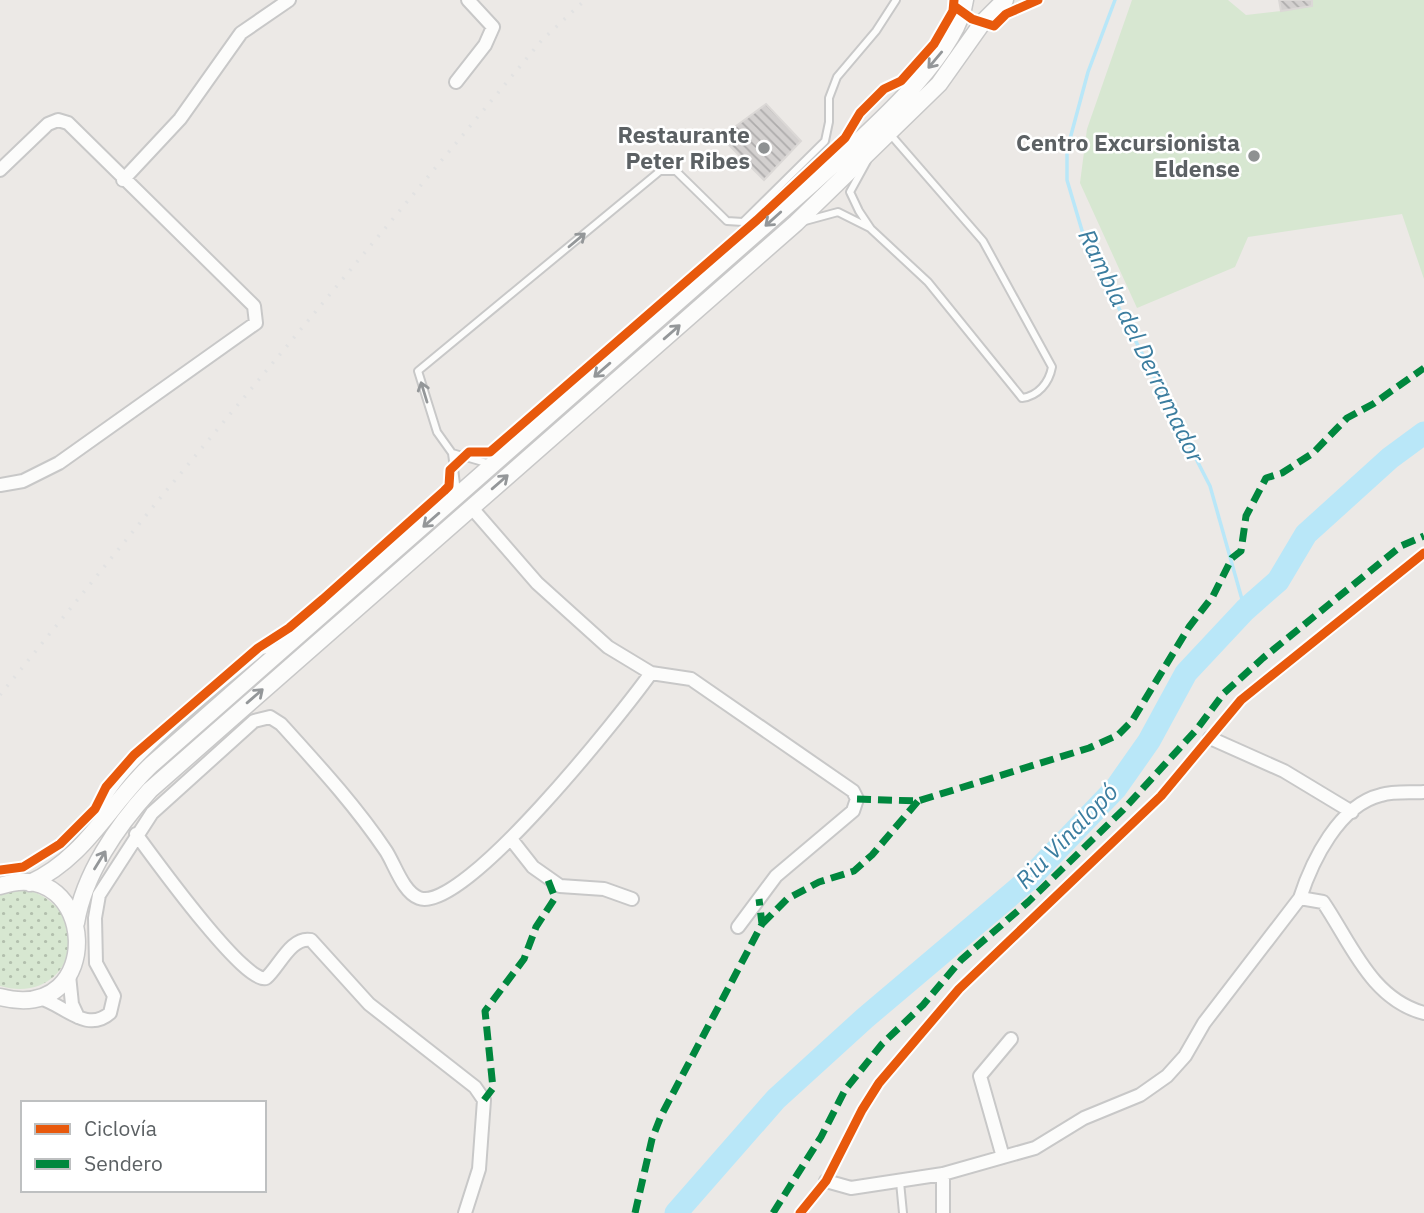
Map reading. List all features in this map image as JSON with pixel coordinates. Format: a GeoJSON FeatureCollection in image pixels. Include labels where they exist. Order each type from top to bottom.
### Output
{"type":"FeatureCollection","features":[{"type":"Feature","properties":{"kind":"street"},"geometry":{"type":"LineString","coordinates":[[123,180],[180,118],[241,33],[289,0]]}},
{"type":"Feature","properties":{"kind":"street"},"geometry":{"type":"LineString","coordinates":[[456,82],[485,45],[493,27],[468,0]]}},
{"type":"Feature","properties":{"kind":"street"},"geometry":{"type":"LineString","coordinates":[[0,886],[30,883],[65,862],[103,823],[151,765],[803,192],[870,129],[949,43],[963,12],[965,0]]}},
{"type":"Feature","properties":{"kind":"street"},"geometry":{"type":"LineString","coordinates":[[0,997],[26,1001],[39,998],[51,992],[69,975],[79,950],[76,923],[79,903],[93,871],[142,799],[168,773],[869,156],[939,84],[983,22],[1005,0]]}},
{"type":"Feature","properties":{"kind":"street"},"geometry":{"type":"LineString","coordinates":[[0,170],[48,124],[58,120],[76,130],[123,180],[254,306],[256,323],[59,463],[23,481],[0,485]]}},
{"type":"Feature","properties":{"kind":"street"},"geometry":{"type":"LineString","coordinates":[[471,507],[537,583],[608,647],[651,673],[691,679],[853,791],[857,799],[853,811],[776,876],[738,927]]}},
{"type":"Feature","properties":{"kind":"street"},"geometry":{"type":"LineString","coordinates":[[39,998],[60,1004],[87,1021],[98,1021],[113,1009],[114,996],[96,963],[96,907],[110,875],[152,813],[193,773],[254,721],[270,717],[281,724],[356,809],[398,870],[408,891],[421,899],[437,897],[467,879],[511,839],[651,673]]}},
{"type":"Feature","properties":{"kind":"street"},"geometry":{"type":"LineString","coordinates":[[1210,738],[1284,771],[1352,812]]}},
{"type":"Feature","properties":{"kind":"street"},"geometry":{"type":"LineString","coordinates":[[826,1181],[850,1188],[943,1174],[1035,1148],[1084,1118],[1140,1095],[1167,1076],[1185,1056],[1204,1023],[1300,898],[1319,851],[1334,828],[1352,812],[1379,795],[1424,792]]}},
{"type":"Feature","properties":{"kind":"street"},"geometry":{"type":"LineString","coordinates":[[136,834],[214,935],[252,976],[263,980],[301,940],[311,940],[369,1004],[475,1087],[485,1100],[479,1169],[465,1213]]}},
{"type":"Feature","properties":{"kind":"street"},"geometry":{"type":"LineString","coordinates":[[511,839],[533,867],[560,886],[604,888],[632,899]]}},
{"type":"Feature","properties":{"kind":"street"},"geometry":{"type":"LineString","coordinates":[[30,883],[54,893],[64,901],[76,923]]}},
{"type":"Feature","properties":{"kind":"street"},"geometry":{"type":"LineString","coordinates":[[1300,898],[1323,902],[1365,971],[1411,1009],[1424,1013]]}},
{"type":"Feature","properties":{"kind":"street"},"geometry":{"type":"LineString","coordinates":[[69,975],[72,1004],[78,1017]]}},
{"type":"Feature","properties":{"kind":"street"},"geometry":{"type":"LineString","coordinates":[[1003,1157],[980,1076],[1011,1039]]}},
{"type":"Feature","properties":{"kind":"street"},"geometry":{"type":"LineString","coordinates":[[943,1174],[943,1213]]}},
{"type":"Feature","properties":{"kind":"lane"},"geometry":{"type":"LineString","coordinates":[[457,497],[458,485],[452,453],[437,432],[418,371],[660,171],[676,171],[727,221],[743,222],[825,141],[831,89],[896,0]]}},
{"type":"Feature","properties":{"kind":"lane"},"geometry":{"type":"LineString","coordinates":[[869,156],[850,192],[852,200],[871,229],[928,282],[1021,398],[1032,397],[1050,379],[1052,367],[983,241],[890,134]]}},
{"type":"Feature","properties":{"kind":"lane"},"geometry":{"type":"LineString","coordinates":[[796,223],[838,212],[871,229]]}},
{"type":"Feature","properties":{"kind":"lane"},"geometry":{"type":"LineString","coordinates":[[452,453],[484,464],[495,463]]}},
{"type":"Feature","properties":{"kind":"lane"},"geometry":{"type":"LineString","coordinates":[[900,1182],[903,1213]]}},
{"type":"Feature","properties":{"kind":"green space","name":"Centro Excursionista Eldense"},"geometry":{"type":"Polygon","coordinates":[[[1132,0],[1228,0],[1246,15],[1281,11],[1279,0],[1424,0],[1424,279],[1402,214],[1248,237],[1235,267],[1137,308],[1080,183],[1087,129],[1132,0]]]}},
{"type":"Feature","properties":{"kind":"green space"},"geometry":{"type":"Polygon","coordinates":[[[25,889],[48,900],[63,916],[69,934],[68,953],[60,970],[45,983],[25,989],[0,986],[0,894],[25,889]]]}},
{"type":"Feature","properties":{"kind":"building"},"geometry":{"type":"Polygon","coordinates":[[[1279,0],[1312,0],[1312,6],[1281,11],[1279,0]]]}},
{"type":"Feature","properties":{"kind":"building"},"geometry":{"type":"Polygon","coordinates":[[[766,104],[801,141],[764,180],[721,137],[766,104]]]}},
{"type":"Feature","properties":{"kind":"waterway","name":"Rambla del Derramador"},"geometry":{"type":"LineString","coordinates":[[1115,0],[1088,72],[1067,150],[1067,180],[1086,244],[1210,486],[1245,610]]}},
{"type":"Feature","properties":{"kind":"waterway","name":"Riu Vinalopó"},"geometry":{"type":"LineString","coordinates":[[676,1213],[776,1099],[865,1018],[1027,881],[1116,788],[1149,741],[1186,673],[1245,610],[1278,581],[1306,534],[1390,458],[1424,433]]}},
{"type":"Feature","properties":{"kind":"railway"},"geometry":{"type":"LineString","coordinates":[[0,695],[161,497],[542,40],[585,0]]}},
{"type":"Feature","properties":{"kind":"marked path"},"geometry":{"type":"LineString","coordinates":[[857,799],[918,801],[1089,748],[1118,735],[1132,721],[1189,627],[1213,596],[1232,558],[1241,551],[1246,516],[1266,478],[1282,473],[1313,453],[1347,418],[1373,404],[1424,368]]}},
{"type":"Feature","properties":{"kind":"marked path"},"geometry":{"type":"LineString","coordinates":[[773,1213],[821,1137],[845,1090],[882,1044],[923,1005],[961,960],[1028,902],[1123,810],[1197,729],[1224,693],[1401,546],[1424,536]]}},
{"type":"Feature","properties":{"kind":"marked path"},"geometry":{"type":"LineString","coordinates":[[762,924],[787,899],[819,882],[854,871],[872,855],[918,801]]}},
{"type":"Feature","properties":{"kind":"marked path"},"geometry":{"type":"LineString","coordinates":[[484,1100],[493,1088],[485,1011],[524,959],[536,927],[555,898],[548,880]]}},
{"type":"Feature","properties":{"kind":"marked path"},"geometry":{"type":"LineString","coordinates":[[635,1213],[652,1139],[661,1116],[762,924],[759,899]]}},
{"type":"Feature","properties":{"kind":"cycle path"},"geometry":{"type":"LineString","coordinates":[[0,870],[23,867],[60,844],[95,809],[106,787],[134,755],[258,648],[289,628],[444,491],[449,486],[450,470],[469,452],[490,452],[757,220],[845,138],[860,113],[884,89],[901,81],[934,44],[953,11],[954,0]]}},
{"type":"Feature","properties":{"kind":"cycle path"},"geometry":{"type":"LineString","coordinates":[[954,6],[972,19],[994,26],[1006,14],[1038,0]]}},
{"type":"Feature","properties":{"kind":"cycle path"},"geometry":{"type":"LineString","coordinates":[[800,1213],[826,1181],[862,1110],[879,1083],[959,989],[1161,796],[1241,700],[1424,553]]}},
{"type":"Feature","properties":{"kind":"place","name":"Restaurante Peter Ribes"},"geometry":{"type":"Point","coordinates":[764,148]}},
{"type":"Feature","properties":{"kind":"place","name":"Centro Excursionista Eldense"},"geometry":{"type":"Point","coordinates":[1254,156]}}]}
